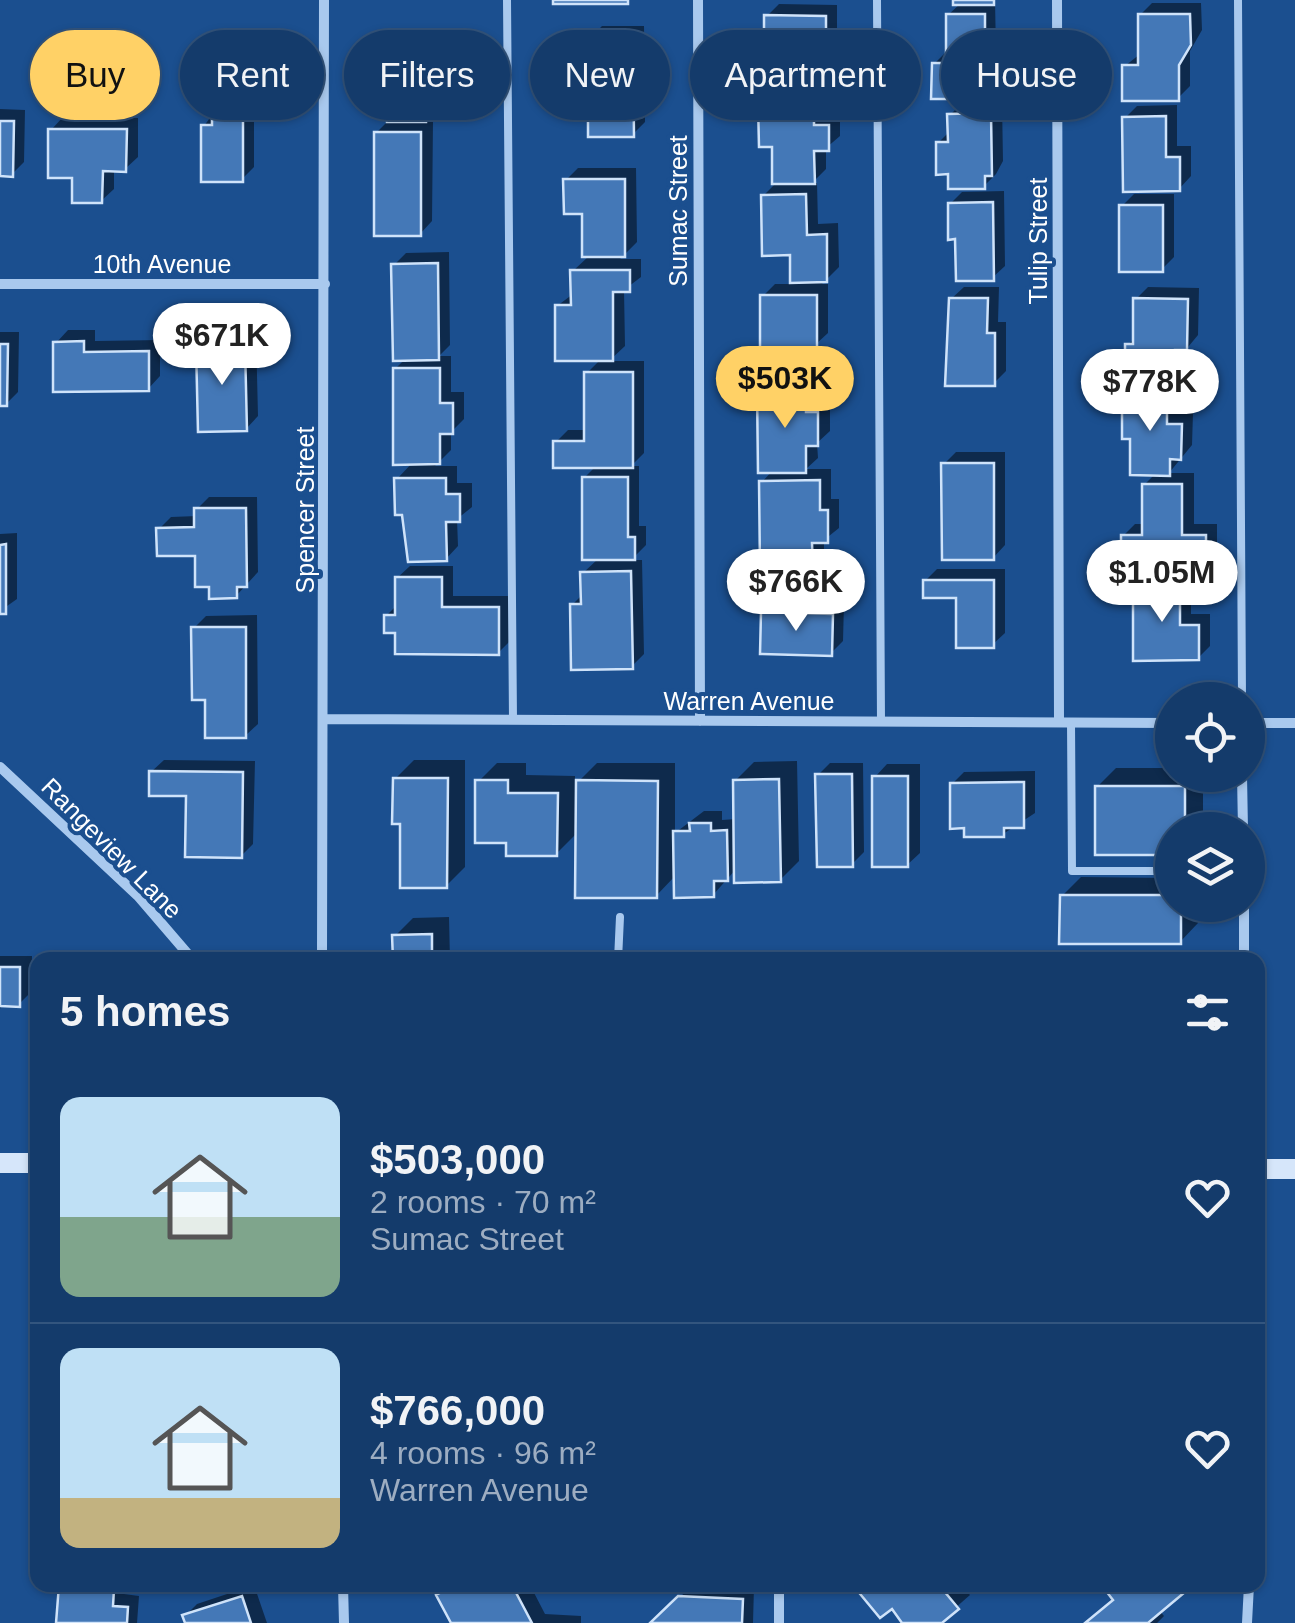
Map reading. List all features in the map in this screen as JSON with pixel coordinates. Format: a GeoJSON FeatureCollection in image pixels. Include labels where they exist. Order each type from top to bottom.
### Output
{"type":"FeatureCollection","features":[{"type":"Feature","properties":{"kind":"main road"},"geometry":{"type":"LineString","coordinates":[[0,1163],[30,1163]]}},
{"type":"Feature","properties":{"kind":"main road"},"geometry":{"type":"LineString","coordinates":[[1265,1168],[1295,1168]]}},
{"type":"Feature","properties":{"kind":"street","name":"Spencer Street"},"geometry":{"type":"LineString","coordinates":[[322,952],[326,720],[324,0]]}},
{"type":"Feature","properties":{"kind":"street","name":"Sumac Street"},"geometry":{"type":"LineString","coordinates":[[698,0],[700,721]]}},
{"type":"Feature","properties":{"kind":"street","name":"Tulip Street"},"geometry":{"type":"LineString","coordinates":[[1058,0],[1065,722]]}},
{"type":"Feature","properties":{"kind":"street","name":"10th Avenue"},"geometry":{"type":"LineString","coordinates":[[0,284],[325,284]]}},
{"type":"Feature","properties":{"kind":"street","name":"Warren Avenue"},"geometry":{"type":"LineString","coordinates":[[326,720],[1155,723]]}},
{"type":"Feature","properties":{"kind":"street"},"geometry":{"type":"LineString","coordinates":[[1265,723],[1295,724]]}},
{"type":"Feature","properties":{"kind":"street","name":"Rangeview Lane"},"geometry":{"type":"LineString","coordinates":[[0,767],[138,896],[186,952]]}},
{"type":"Feature","properties":{"kind":"street"},"geometry":{"type":"LineString","coordinates":[[1244,922],[1244,952]]}},
{"type":"Feature","properties":{"kind":"street"},"geometry":{"type":"LineString","coordinates":[[343,1592],[344,1623]]}},
{"type":"Feature","properties":{"kind":"street"},"geometry":{"type":"LineString","coordinates":[[779,1592],[779,1623]]}},
{"type":"Feature","properties":{"kind":"street"},"geometry":{"type":"LineString","coordinates":[[1247,1623],[1249,1592]]}},
{"type":"Feature","properties":{"kind":"lane"},"geometry":{"type":"LineString","coordinates":[[507,0],[513,720]]}},
{"type":"Feature","properties":{"kind":"lane"},"geometry":{"type":"LineString","coordinates":[[877,0],[882,721]]}},
{"type":"Feature","properties":{"kind":"lane"},"geometry":{"type":"LineString","coordinates":[[1238,0],[1242,682]]}},
{"type":"Feature","properties":{"kind":"lane"},"geometry":{"type":"LineString","coordinates":[[1065,722],[1072,871],[1155,871]]}},
{"type":"Feature","properties":{"kind":"lane"},"geometry":{"type":"LineString","coordinates":[[618,952],[620,917]]}},
{"type":"Feature","properties":{"kind":"building"},"geometry":{"type":"Polygon","coordinates":[[[553,0],[628,0],[628,4],[553,4],[553,0]]]}},
{"type":"Feature","properties":{"kind":"building"},"geometry":{"type":"Polygon","coordinates":[[[953,0],[994,0],[994,5],[953,5],[953,0]]]}},
{"type":"Feature","properties":{"kind":"building"},"geometry":{"type":"Polygon","coordinates":[[[946,14],[985,14],[985,30],[946,30],[946,14]]]}},
{"type":"Feature","properties":{"kind":"building"},"geometry":{"type":"Polygon","coordinates":[[[1138,14],[1190,14],[1191,45],[1179,65],[1179,101],[1122,101],[1122,65],[1138,65],[1138,14]]]}},
{"type":"Feature","properties":{"kind":"building"},"geometry":{"type":"Polygon","coordinates":[[[764,15],[826,16],[826,30],[764,30],[764,15]]]}},
{"type":"Feature","properties":{"kind":"building"},"geometry":{"type":"Polygon","coordinates":[[[932,63],[941,63],[941,99],[931,99],[932,63]]]}},
{"type":"Feature","properties":{"kind":"building"},"geometry":{"type":"Polygon","coordinates":[[[1166,116],[1166,157],[1180,157],[1180,191],[1123,192],[1122,117],[1166,116]]]}},
{"type":"Feature","properties":{"kind":"building"},"geometry":{"type":"Polygon","coordinates":[[[212,120],[243,120],[243,182],[201,182],[201,125],[212,125],[212,120]]]}},
{"type":"Feature","properties":{"kind":"building"},"geometry":{"type":"Polygon","coordinates":[[[387,120],[426,120],[426,122],[387,120]]]}},
{"type":"Feature","properties":{"kind":"building"},"geometry":{"type":"Polygon","coordinates":[[[588,120],[634,120],[634,137],[588,137],[588,120]]]}},
{"type":"Feature","properties":{"kind":"building"},"geometry":{"type":"Polygon","coordinates":[[[758,120],[814,120],[814,125],[829,125],[829,151],[814,151],[815,184],[772,184],[772,147],[759,147],[758,120]]]}},
{"type":"Feature","properties":{"kind":"building"},"geometry":{"type":"Polygon","coordinates":[[[947,120],[991,120],[992,176],[985,176],[985,189],[948,189],[948,174],[936,175],[936,142],[948,142],[947,120]]]}},
{"type":"Feature","properties":{"kind":"building"},"geometry":{"type":"Polygon","coordinates":[[[0,121],[14,121],[13,177],[0,176],[0,121]]]}},
{"type":"Feature","properties":{"kind":"building"},"geometry":{"type":"Polygon","coordinates":[[[48,129],[127,129],[126,172],[103,171],[102,203],[72,203],[72,178],[48,178],[48,129]]]}},
{"type":"Feature","properties":{"kind":"building"},"geometry":{"type":"Polygon","coordinates":[[[374,132],[421,132],[421,236],[374,236],[374,132]]]}},
{"type":"Feature","properties":{"kind":"building"},"geometry":{"type":"Polygon","coordinates":[[[563,179],[625,179],[625,257],[582,257],[582,214],[564,214],[563,179]]]}},
{"type":"Feature","properties":{"kind":"building"},"geometry":{"type":"Polygon","coordinates":[[[806,194],[807,235],[827,234],[827,282],[790,283],[790,255],[762,256],[761,195],[806,194]]]}},
{"type":"Feature","properties":{"kind":"building"},"geometry":{"type":"Polygon","coordinates":[[[993,202],[994,281],[956,281],[955,239],[948,240],[948,203],[993,202]]]}},
{"type":"Feature","properties":{"kind":"building"},"geometry":{"type":"Polygon","coordinates":[[[1119,205],[1163,205],[1163,272],[1119,272],[1119,205]]]}},
{"type":"Feature","properties":{"kind":"building"},"geometry":{"type":"Polygon","coordinates":[[[438,263],[439,360],[393,361],[391,264],[438,263]]]}},
{"type":"Feature","properties":{"kind":"building"},"geometry":{"type":"Polygon","coordinates":[[[570,270],[630,270],[630,292],[613,292],[613,361],[555,361],[555,305],[571,305],[570,270]]]}},
{"type":"Feature","properties":{"kind":"building"},"geometry":{"type":"Polygon","coordinates":[[[760,295],[817,295],[817,348],[805,348],[805,380],[760,379],[760,295]]]}},
{"type":"Feature","properties":{"kind":"building"},"geometry":{"type":"Polygon","coordinates":[[[949,298],[988,298],[987,333],[995,333],[995,386],[945,386],[949,298]]]}},
{"type":"Feature","properties":{"kind":"building"},"geometry":{"type":"Polygon","coordinates":[[[1133,298],[1188,299],[1187,350],[1175,350],[1175,367],[1125,367],[1125,344],[1133,344],[1133,298]]]}},
{"type":"Feature","properties":{"kind":"building"},"geometry":{"type":"Polygon","coordinates":[[[84,341],[84,352],[149,351],[149,391],[53,392],[53,342],[84,341]]]}},
{"type":"Feature","properties":{"kind":"building"},"geometry":{"type":"Polygon","coordinates":[[[0,344],[8,344],[7,406],[0,406],[0,344]]]}},
{"type":"Feature","properties":{"kind":"building"},"geometry":{"type":"Polygon","coordinates":[[[245,345],[247,431],[198,432],[196,346],[245,345]]]}},
{"type":"Feature","properties":{"kind":"building"},"geometry":{"type":"Polygon","coordinates":[[[393,368],[440,368],[440,403],[453,403],[453,434],[440,434],[440,464],[393,465],[393,368]]]}},
{"type":"Feature","properties":{"kind":"building"},"geometry":{"type":"Polygon","coordinates":[[[584,372],[633,372],[633,468],[553,468],[553,441],[584,441],[584,372]]]}},
{"type":"Feature","properties":{"kind":"building"},"geometry":{"type":"Polygon","coordinates":[[[757,389],[806,389],[806,412],[818,412],[818,446],[806,446],[806,473],[758,473],[757,389]]]}},
{"type":"Feature","properties":{"kind":"building"},"geometry":{"type":"Polygon","coordinates":[[[1122,392],[1167,393],[1167,424],[1182,424],[1181,460],[1170,459],[1170,476],[1130,475],[1130,439],[1122,439],[1122,392]]]}},
{"type":"Feature","properties":{"kind":"building"},"geometry":{"type":"Polygon","coordinates":[[[941,463],[994,463],[994,560],[942,560],[941,463]]]}},
{"type":"Feature","properties":{"kind":"building"},"geometry":{"type":"Polygon","coordinates":[[[582,477],[628,477],[628,537],[635,537],[635,560],[582,560],[582,477]]]}},
{"type":"Feature","properties":{"kind":"building"},"geometry":{"type":"Polygon","coordinates":[[[394,478],[446,478],[446,494],[460,494],[460,522],[446,522],[447,561],[408,562],[402,515],[395,515],[394,478]]]}},
{"type":"Feature","properties":{"kind":"building"},"geometry":{"type":"Polygon","coordinates":[[[820,480],[820,510],[828,510],[828,543],[812,543],[813,569],[760,569],[759,481],[820,480]]]}},
{"type":"Feature","properties":{"kind":"building"},"geometry":{"type":"Polygon","coordinates":[[[1142,484],[1182,484],[1182,535],[1206,535],[1206,571],[1121,571],[1121,535],[1142,535],[1142,484]]]}},
{"type":"Feature","properties":{"kind":"building"},"geometry":{"type":"Polygon","coordinates":[[[194,508],[246,508],[247,587],[237,587],[237,598],[209,599],[209,587],[195,587],[195,556],[157,556],[156,528],[194,527],[194,508]]]}},
{"type":"Feature","properties":{"kind":"building"},"geometry":{"type":"Polygon","coordinates":[[[6,544],[6,614],[0,614],[0,545],[6,544]]]}},
{"type":"Feature","properties":{"kind":"building"},"geometry":{"type":"Polygon","coordinates":[[[631,571],[633,669],[571,670],[570,604],[581,604],[580,572],[631,571]]]}},
{"type":"Feature","properties":{"kind":"building"},"geometry":{"type":"Polygon","coordinates":[[[395,577],[442,577],[442,607],[499,607],[499,655],[395,654],[395,633],[384,633],[384,615],[395,615],[395,577]]]}},
{"type":"Feature","properties":{"kind":"building"},"geometry":{"type":"Polygon","coordinates":[[[923,580],[994,580],[994,648],[956,648],[956,598],[923,598],[923,580]]]}},
{"type":"Feature","properties":{"kind":"building"},"geometry":{"type":"Polygon","coordinates":[[[1133,583],[1180,583],[1180,625],[1199,625],[1199,660],[1133,661],[1133,583]]]}},
{"type":"Feature","properties":{"kind":"building"},"geometry":{"type":"Polygon","coordinates":[[[761,612],[833,614],[832,656],[760,654],[761,612]]]}},
{"type":"Feature","properties":{"kind":"building"},"geometry":{"type":"Polygon","coordinates":[[[191,627],[246,627],[246,738],[205,738],[205,700],[192,700],[191,627]]]}},
{"type":"Feature","properties":{"kind":"building"},"geometry":{"type":"Polygon","coordinates":[[[149,771],[243,772],[242,858],[185,857],[186,796],[149,796],[149,771]]]}},
{"type":"Feature","properties":{"kind":"building"},"geometry":{"type":"Polygon","coordinates":[[[815,774],[852,774],[853,867],[817,867],[815,774]]]}},
{"type":"Feature","properties":{"kind":"building"},"geometry":{"type":"Polygon","coordinates":[[[872,776],[908,776],[908,867],[872,867],[872,776]]]}},
{"type":"Feature","properties":{"kind":"building"},"geometry":{"type":"Polygon","coordinates":[[[393,778],[448,778],[447,888],[400,888],[400,824],[392,824],[393,778]]]}},
{"type":"Feature","properties":{"kind":"building"},"geometry":{"type":"Polygon","coordinates":[[[779,779],[781,882],[734,883],[733,780],[779,779]]]}},
{"type":"Feature","properties":{"kind":"building"},"geometry":{"type":"Polygon","coordinates":[[[475,780],[508,780],[508,793],[558,793],[557,856],[506,856],[506,843],[475,843],[475,780]]]}},
{"type":"Feature","properties":{"kind":"building"},"geometry":{"type":"Polygon","coordinates":[[[576,780],[658,781],[657,898],[575,898],[576,780]]]}},
{"type":"Feature","properties":{"kind":"building"},"geometry":{"type":"Polygon","coordinates":[[[1024,782],[1024,828],[1004,828],[1004,837],[964,837],[964,828],[950,829],[950,783],[1024,782]]]}},
{"type":"Feature","properties":{"kind":"building"},"geometry":{"type":"Polygon","coordinates":[[[1095,786],[1155,786],[1155,792],[1185,792],[1185,812],[1155,812],[1155,855],[1095,855],[1095,786]]]}},
{"type":"Feature","properties":{"kind":"building"},"geometry":{"type":"Polygon","coordinates":[[[689,823],[711,823],[711,831],[727,830],[728,881],[714,881],[714,897],[674,898],[673,831],[690,831],[689,823]]]}},
{"type":"Feature","properties":{"kind":"building"},"geometry":{"type":"Polygon","coordinates":[[[1060,895],[1155,895],[1155,922],[1181,922],[1181,944],[1059,944],[1060,895]]]}},
{"type":"Feature","properties":{"kind":"building"},"geometry":{"type":"Polygon","coordinates":[[[432,934],[432,952],[393,952],[392,935],[432,934]]]}},
{"type":"Feature","properties":{"kind":"building"},"geometry":{"type":"Polygon","coordinates":[[[0,967],[20,967],[20,1007],[0,1006],[0,967]]]}},
{"type":"Feature","properties":{"kind":"building"},"geometry":{"type":"Polygon","coordinates":[[[58,1592],[114,1592],[113,1606],[128,1607],[127,1623],[56,1623],[58,1592]]]}},
{"type":"Feature","properties":{"kind":"building"},"geometry":{"type":"Polygon","coordinates":[[[516,1592],[532,1623],[451,1623],[436,1595],[516,1592]]]}},
{"type":"Feature","properties":{"kind":"building"},"geometry":{"type":"Polygon","coordinates":[[[858,1592],[945,1592],[959,1609],[942,1623],[902,1623],[892,1609],[880,1618],[858,1592]]]}},
{"type":"Feature","properties":{"kind":"building"},"geometry":{"type":"Polygon","coordinates":[[[1107,1592],[1185,1592],[1148,1623],[1085,1623],[1113,1600],[1107,1592]]]}},
{"type":"Feature","properties":{"kind":"building"},"geometry":{"type":"Polygon","coordinates":[[[242,1596],[251,1623],[185,1623],[182,1615],[242,1596]]]}},
{"type":"Feature","properties":{"kind":"building"},"geometry":{"type":"Polygon","coordinates":[[[678,1596],[743,1599],[742,1623],[650,1623],[678,1596]]]}}]}
